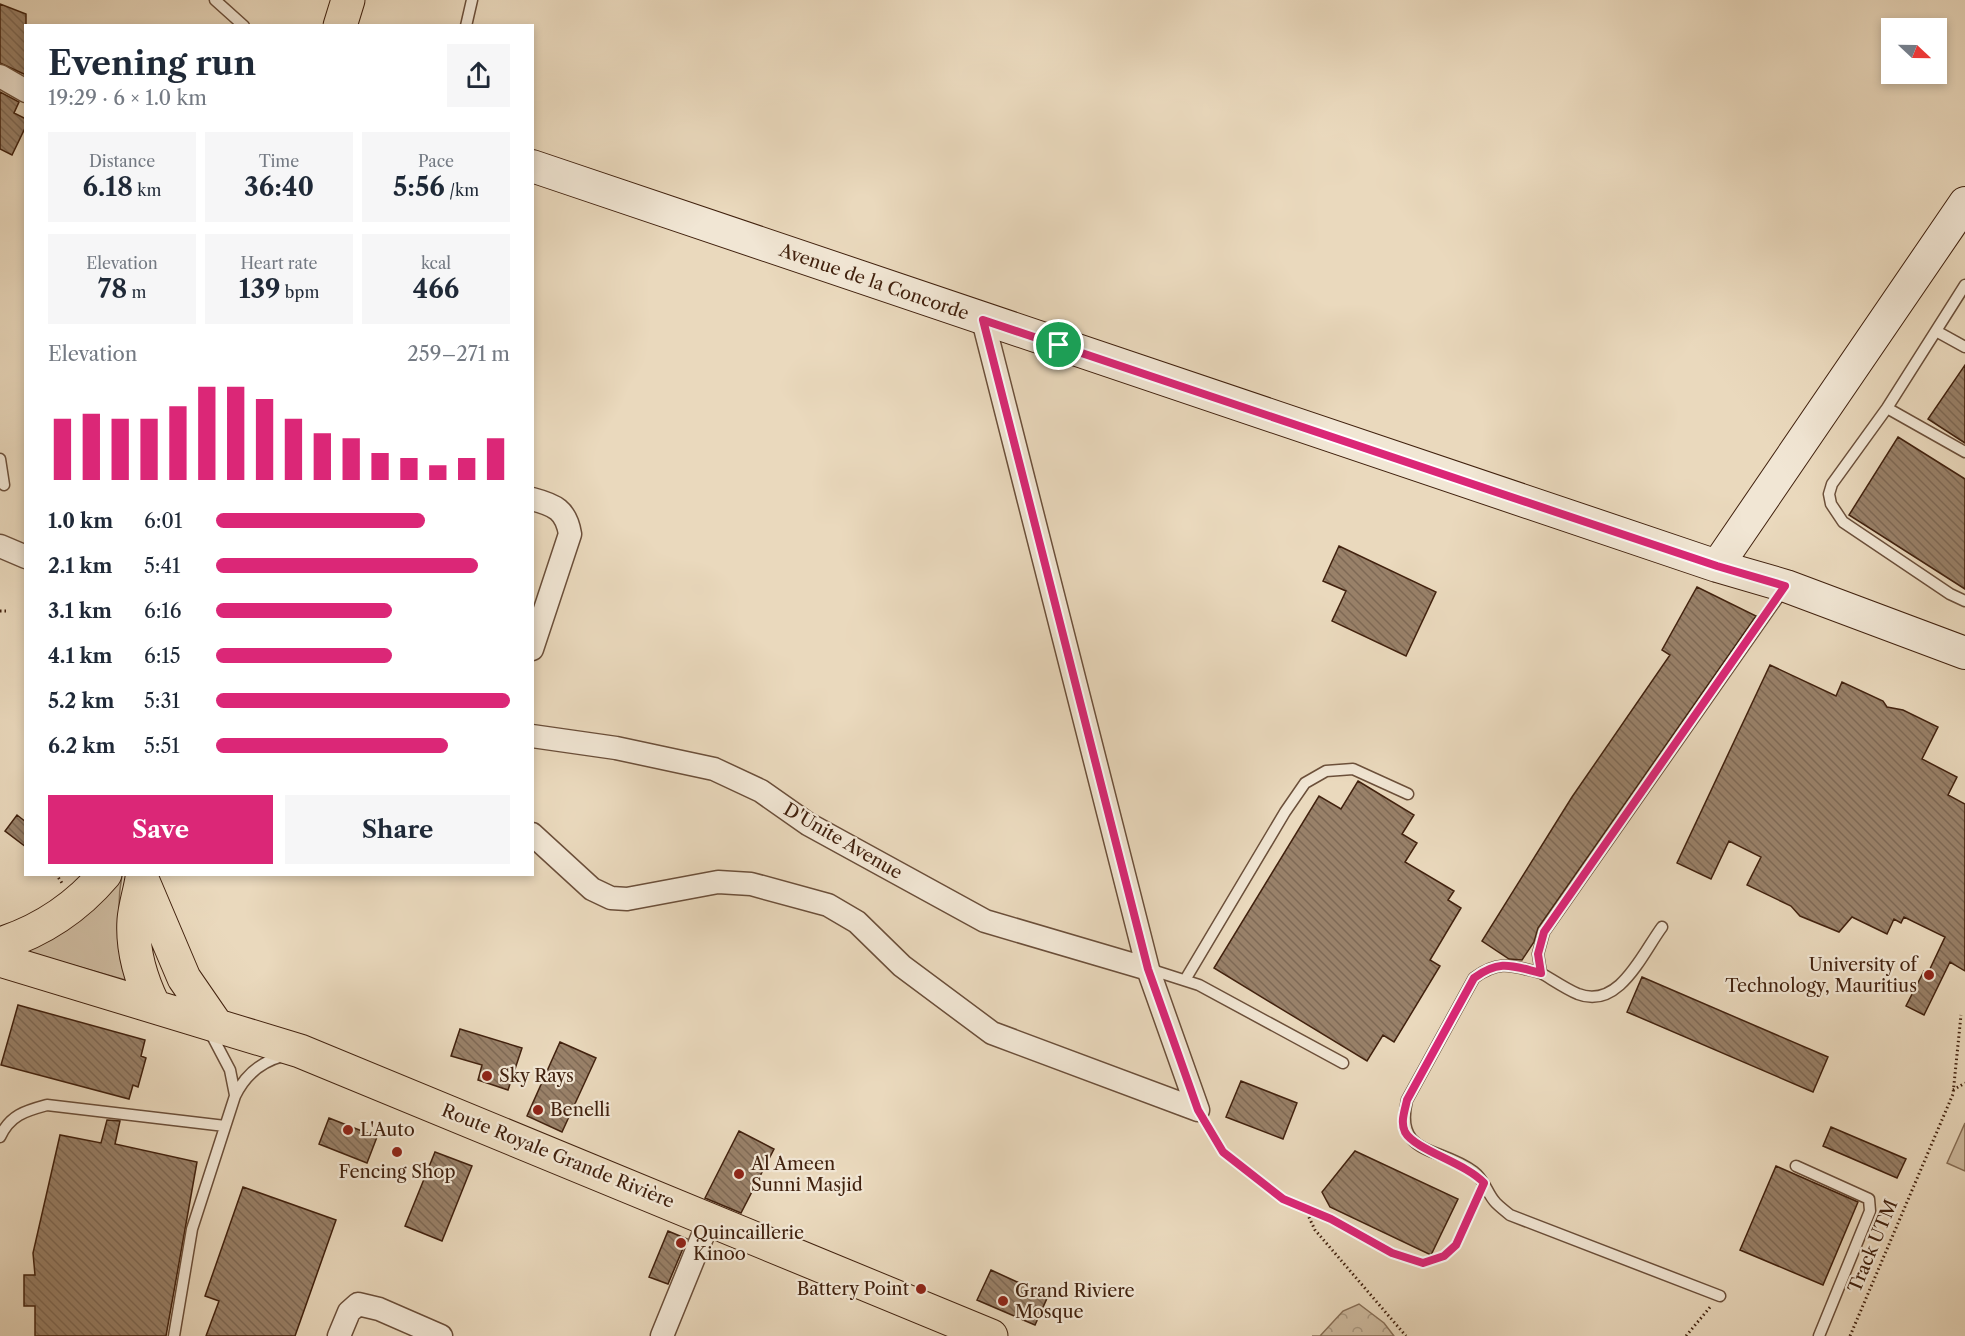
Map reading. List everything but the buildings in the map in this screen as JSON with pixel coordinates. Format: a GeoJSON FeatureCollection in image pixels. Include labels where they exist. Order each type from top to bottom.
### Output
{"type":"FeatureCollection","features":[{"type":"Feature","properties":{"kind":"main road"},"geometry":{"type":"LineString","coordinates":[[341,24],[348,0]]}},
{"type":"Feature","properties":{"kind":"main road"},"geometry":{"type":"LineString","coordinates":[[0,944],[22,937],[60,915],[103,876]]}},
{"type":"Feature","properties":{"kind":"main road"},"geometry":{"type":"LineString","coordinates":[[142,877],[167,943],[208,1021]]}},
{"type":"Feature","properties":{"kind":"main road"},"geometry":{"type":"LineString","coordinates":[[142,877],[134,918],[134,936],[139,963],[153,1004]]}},
{"type":"Feature","properties":{"kind":"main road"},"geometry":{"type":"LineString","coordinates":[[153,1004],[161,994],[170,973],[167,943]]}},
{"type":"Feature","properties":{"kind":"main road","name":"Route Royale Grande Rivière"},"geometry":{"type":"LineString","coordinates":[[0,960],[153,1004],[300,1051],[710,1218],[991,1336]]}},
{"type":"Feature","properties":{"kind":"street"},"geometry":{"type":"LineString","coordinates":[[0,76],[24,90]]}},
{"type":"Feature","properties":{"kind":"street","name":"Avenue de la Concorde"},"geometry":{"type":"LineString","coordinates":[[534,167],[983,320],[1717,566],[1785,586],[1965,653]]}},
{"type":"Feature","properties":{"kind":"street"},"geometry":{"type":"LineString","coordinates":[[1717,566],[1965,203]]}},
{"type":"Feature","properties":{"kind":"street"},"geometry":{"type":"LineString","coordinates":[[983,320],[1148,969],[1198,1110]]}},
{"type":"Feature","properties":{"kind":"street"},"geometry":{"type":"LineString","coordinates":[[534,643],[570,534],[567,518],[542,501]]}},
{"type":"Feature","properties":{"kind":"street"},"geometry":{"type":"LineString","coordinates":[[0,546],[24,556]]}},
{"type":"Feature","properties":{"kind":"street","name":"D'Unite Avenue"},"geometry":{"type":"LineString","coordinates":[[534,736],[616,748],[714,769],[761,791],[808,824],[985,921],[1148,969]]}},
{"type":"Feature","properties":{"kind":"street"},"geometry":{"type":"LineString","coordinates":[[534,836],[592,889],[611,898],[627,899],[718,882],[752,884],[828,905],[857,922],[902,966],[992,1033],[1198,1110]]}},
{"type":"Feature","properties":{"kind":"street"},"geometry":{"type":"LineString","coordinates":[[662,1336],[710,1218]]}},
{"type":"Feature","properties":{"kind":"street"},"geometry":{"type":"LineString","coordinates":[[339,1336],[349,1312],[358,1304],[379,1309],[441,1336]]}},
{"type":"Feature","properties":{"kind":"lane"},"geometry":{"type":"LineString","coordinates":[[215,0],[242,24]]}},
{"type":"Feature","properties":{"kind":"lane"},"geometry":{"type":"LineString","coordinates":[[466,24],[472,0]]}},
{"type":"Feature","properties":{"kind":"lane"},"geometry":{"type":"LineString","coordinates":[[1965,285],[1887,408],[1832,484],[1829,494],[1831,504],[1844,522],[1950,594],[1965,601]]}},
{"type":"Feature","properties":{"kind":"lane"},"geometry":{"type":"LineString","coordinates":[[1936,331],[1965,347]]}},
{"type":"Feature","properties":{"kind":"lane"},"geometry":{"type":"LineString","coordinates":[[1887,408],[1965,452]]}},
{"type":"Feature","properties":{"kind":"lane"},"geometry":{"type":"LineString","coordinates":[[0,459],[4,485]]}},
{"type":"Feature","properties":{"kind":"lane"},"geometry":{"type":"LineString","coordinates":[[1541,973],[1538,954],[1544,932],[1785,586]]}},
{"type":"Feature","properties":{"kind":"lane"},"geometry":{"type":"LineString","coordinates":[[1185,980],[1285,812],[1305,783],[1326,771],[1353,769],[1408,794]]}},
{"type":"Feature","properties":{"kind":"lane"},"geometry":{"type":"LineString","coordinates":[[1662,927],[1617,989],[1600,998],[1580,994],[1541,973],[1503,964],[1489,968],[1474,978],[1407,1100],[1403,1118],[1405,1132],[1413,1141],[1474,1172],[1484,1183],[1495,1202],[1510,1215],[1720,1296]]}},
{"type":"Feature","properties":{"kind":"lane"},"geometry":{"type":"LineString","coordinates":[[1148,969],[1185,980],[1342,1063]]}},
{"type":"Feature","properties":{"kind":"lane"},"geometry":{"type":"LineString","coordinates":[[208,1021],[225,1057],[235,1095]]}},
{"type":"Feature","properties":{"kind":"lane"},"geometry":{"type":"LineString","coordinates":[[174,1336],[192,1229],[235,1095],[246,1077],[259,1066],[300,1051]]}},
{"type":"Feature","properties":{"kind":"lane"},"geometry":{"type":"LineString","coordinates":[[0,1137],[5,1127],[21,1112],[47,1106],[225,1126]]}},
{"type":"Feature","properties":{"kind":"lane"},"geometry":{"type":"LineString","coordinates":[[1796,1166],[1869,1199],[1870,1211],[1819,1336]]}},
{"type":"Feature","properties":{"kind":"path"},"geometry":{"type":"LineString","coordinates":[[0,611],[8,611]]}},
{"type":"Feature","properties":{"kind":"path","name":"Track UTM"},"geometry":{"type":"LineString","coordinates":[[1850,1336],[1953,1090],[1961,1015]]}},
{"type":"Feature","properties":{"kind":"path"},"geometry":{"type":"LineString","coordinates":[[1953,1090],[1965,1083]]}},
{"type":"Feature","properties":{"kind":"path"},"geometry":{"type":"LineString","coordinates":[[1198,1110],[1223,1152],[1283,1199],[1331,1219],[1392,1253],[1423,1263],[1444,1256],[1456,1245],[1484,1183]]}},
{"type":"Feature","properties":{"kind":"path"},"geometry":{"type":"LineString","coordinates":[[1305,1209],[1315,1230],[1406,1336]]}},
{"type":"Feature","properties":{"kind":"path"},"geometry":{"type":"LineString","coordinates":[[1686,1336],[1720,1296]]}},
{"type":"Feature","properties":{"kind":"green space"},"geometry":{"type":"Polygon","coordinates":[[[109,876],[122,876],[119,918],[136,983],[20,950],[109,876]]]}},
{"type":"Feature","properties":{"kind":"green space"},"geometry":{"type":"Polygon","coordinates":[[[1965,1123],[1965,1171],[1947,1163],[1965,1123]]]}},
{"type":"Feature","properties":{"kind":"green space"},"geometry":{"type":"Polygon","coordinates":[[[1359,1304],[1384,1323],[1394,1336],[1320,1336],[1343,1311],[1359,1304]]]}},
{"type":"Feature","properties":{"kind":"place","name":"University of Technology, Mauritius"},"geometry":{"type":"Point","coordinates":[1929,975]}},
{"type":"Feature","properties":{"kind":"place","name":"Sky Rays"},"geometry":{"type":"Point","coordinates":[487,1076]}},
{"type":"Feature","properties":{"kind":"place","name":"Benelli"},"geometry":{"type":"Point","coordinates":[538,1110]}},
{"type":"Feature","properties":{"kind":"place","name":"L'Auto"},"geometry":{"type":"Point","coordinates":[348,1130]}},
{"type":"Feature","properties":{"kind":"place","name":"Fencing Shop"},"geometry":{"type":"Point","coordinates":[397,1152]}},
{"type":"Feature","properties":{"kind":"place","name":"Al Ameen Sunni Masjid"},"geometry":{"type":"Point","coordinates":[739,1174]}},
{"type":"Feature","properties":{"kind":"place","name":"Quincaillerie Kinoo"},"geometry":{"type":"Point","coordinates":[681,1243]}},
{"type":"Feature","properties":{"kind":"place","name":"Battery Point"},"geometry":{"type":"Point","coordinates":[921,1289]}},
{"type":"Feature","properties":{"kind":"place","name":"Grand Riviere Mosque"},"geometry":{"type":"Point","coordinates":[1003,1301]}},
{"type":"Feature","properties":{"kind":"route"},"geometry":{"type":"LineString","coordinates":[[983,320],[1059,345],[1717,566],[1785,586],[1544,932],[1538,954],[1541,973],[1503,964],[1489,968],[1474,978],[1407,1100],[1403,1118],[1405,1132],[1413,1141],[1474,1172],[1484,1183],[1456,1245],[1444,1256],[1423,1263],[1392,1253],[1331,1219],[1283,1199],[1223,1152],[1198,1110],[1148,969],[983,320]]}}]}
